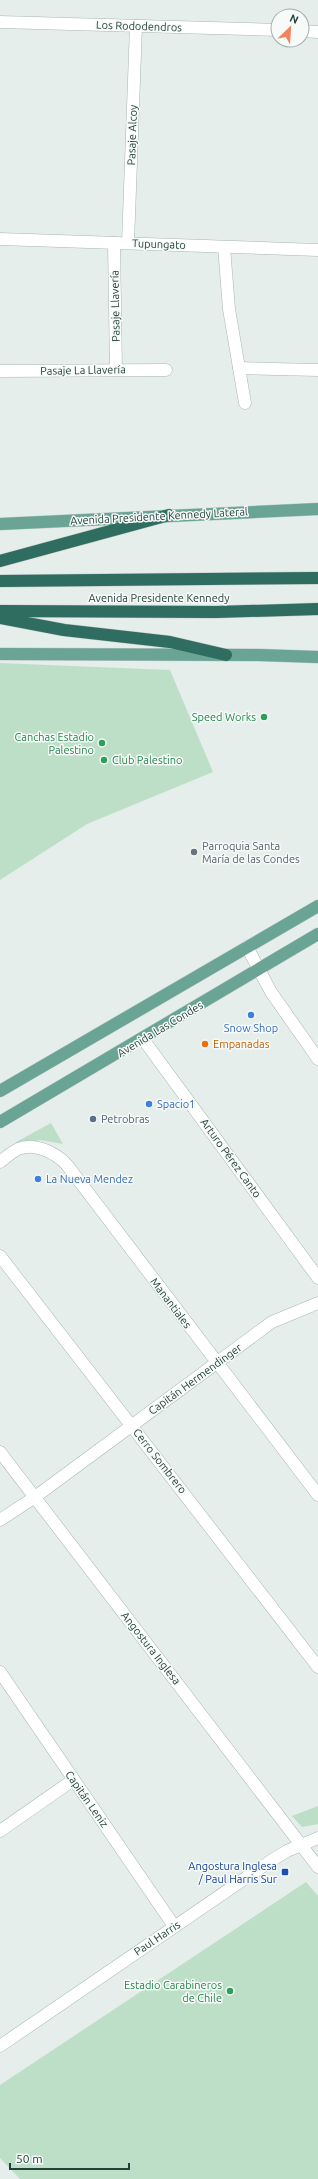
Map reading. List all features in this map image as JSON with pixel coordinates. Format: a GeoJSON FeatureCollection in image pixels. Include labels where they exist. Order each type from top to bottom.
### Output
{"type":"FeatureCollection","features":[{"type":"Feature","properties":{"kind":"highway"},"geometry":{"type":"LineString","coordinates":[[0,561],[169,515]]}},
{"type":"Feature","properties":{"kind":"highway","name":"Avenida Presidente Kennedy"},"geometry":{"type":"LineString","coordinates":[[0,581],[318,578]]}},
{"type":"Feature","properties":{"kind":"highway","name":"Avenida Presidente Kennedy"},"geometry":{"type":"LineString","coordinates":[[0,611],[216,612],[318,609]]}},
{"type":"Feature","properties":{"kind":"highway"},"geometry":{"type":"LineString","coordinates":[[0,618],[64,630],[170,642],[226,655]]}},
{"type":"Feature","properties":{"kind":"main road","name":"Avenida Presidente Kennedy Lateral"},"geometry":{"type":"LineString","coordinates":[[0,524],[318,509]]}},
{"type":"Feature","properties":{"kind":"main road"},"geometry":{"type":"LineString","coordinates":[[0,654],[318,657]]}},
{"type":"Feature","properties":{"kind":"main road"},"geometry":{"type":"LineString","coordinates":[[0,1091],[318,906]]}},
{"type":"Feature","properties":{"kind":"main road","name":"Avenida Las Condes"},"geometry":{"type":"LineString","coordinates":[[0,1122],[143,1039],[318,934]]}},
{"type":"Feature","properties":{"kind":"street","name":"Los Rododendros"},"geometry":{"type":"LineString","coordinates":[[0,22],[270,30]]}},
{"type":"Feature","properties":{"kind":"street","name":"Pasaje Alcoy"},"geometry":{"type":"LineString","coordinates":[[128,243],[136,26]]}},
{"type":"Feature","properties":{"kind":"street","name":"Tupungato"},"geometry":{"type":"LineString","coordinates":[[0,239],[318,250]]}},
{"type":"Feature","properties":{"kind":"street","name":"Pasaje Llavería"},"geometry":{"type":"LineString","coordinates":[[114,242],[116,370]]}},
{"type":"Feature","properties":{"kind":"street"},"geometry":{"type":"LineString","coordinates":[[224,247],[229,309],[245,403]]}},
{"type":"Feature","properties":{"kind":"street"},"geometry":{"type":"LineString","coordinates":[[239,368],[318,370]]}},
{"type":"Feature","properties":{"kind":"street","name":"Pasaje La Llavería"},"geometry":{"type":"LineString","coordinates":[[0,371],[166,370]]}},
{"type":"Feature","properties":{"kind":"street"},"geometry":{"type":"LineString","coordinates":[[247,947],[258,970],[318,1059]]}},
{"type":"Feature","properties":{"kind":"street","name":"Arturo Pérez Canto"},"geometry":{"type":"LineString","coordinates":[[143,1039],[318,1278]]}},
{"type":"Feature","properties":{"kind":"street","name":"Manantiales"},"geometry":{"type":"LineString","coordinates":[[2,1157],[18,1149],[27,1148],[46,1151],[62,1160],[318,1495]]}},
{"type":"Feature","properties":{"kind":"street","name":"Cerro Sombrero"},"geometry":{"type":"LineString","coordinates":[[0,1256],[318,1667]]}},
{"type":"Feature","properties":{"kind":"street","name":"Capitán Hermendinger"},"geometry":{"type":"LineString","coordinates":[[0,1520],[35,1497],[272,1322],[318,1303]]}},
{"type":"Feature","properties":{"kind":"street","name":"Angostura Inglesa"},"geometry":{"type":"LineString","coordinates":[[0,1452],[318,1867]]}},
{"type":"Feature","properties":{"kind":"street","name":"Capitán Leniz"},"geometry":{"type":"LineString","coordinates":[[0,1672],[174,1926]]}},
{"type":"Feature","properties":{"kind":"street"},"geometry":{"type":"LineString","coordinates":[[0,1831],[73,1780]]}},
{"type":"Feature","properties":{"kind":"street","name":"Paul Harris"},"geometry":{"type":"LineString","coordinates":[[0,2046],[272,1860],[300,1844],[318,1838]]}},
{"type":"Feature","properties":{"kind":"green space","name":"Club Palestino"},"geometry":{"type":"Polygon","coordinates":[[[0,663],[170,670],[213,772],[87,824],[0,880],[0,663]]]}},
{"type":"Feature","properties":{"kind":"green space"},"geometry":{"type":"Polygon","coordinates":[[[51,1123],[63,1144],[40,1140],[17,1145],[16,1142],[51,1123]]]}},
{"type":"Feature","properties":{"kind":"green space"},"geometry":{"type":"Polygon","coordinates":[[[318,1806],[318,1824],[302,1827],[292,1816],[318,1806]]]}},
{"type":"Feature","properties":{"kind":"green space","name":"Estadio Carabineros de Chile"},"geometry":{"type":"Polygon","coordinates":[[[306,1882],[318,1896],[318,2179],[20,2179],[0,2158],[0,2085],[306,1882]]]}},
{"type":"Feature","properties":{"kind":"place","name":"Speed Works"},"geometry":{"type":"Point","coordinates":[264,717]}},
{"type":"Feature","properties":{"kind":"place","name":"Canchas Estadio Palestino"},"geometry":{"type":"Point","coordinates":[102,743]}},
{"type":"Feature","properties":{"kind":"place","name":"Club Palestino"},"geometry":{"type":"Point","coordinates":[104,760]}},
{"type":"Feature","properties":{"kind":"place","name":"Parroquia Santa María de las Condes"},"geometry":{"type":"Point","coordinates":[194,852]}},
{"type":"Feature","properties":{"kind":"place","name":"Snow Shop"},"geometry":{"type":"Point","coordinates":[251,1015]}},
{"type":"Feature","properties":{"kind":"place","name":"Empanadas"},"geometry":{"type":"Point","coordinates":[205,1044]}},
{"type":"Feature","properties":{"kind":"place","name":"Spacio1"},"geometry":{"type":"Point","coordinates":[149,1104]}},
{"type":"Feature","properties":{"kind":"place","name":"Petrobras"},"geometry":{"type":"Point","coordinates":[93,1119]}},
{"type":"Feature","properties":{"kind":"place","name":"La Nueva Mendez"},"geometry":{"type":"Point","coordinates":[38,1179]}},
{"type":"Feature","properties":{"kind":"place","name":"Angostura Inglesa / Paul Harris Sur"},"geometry":{"type":"Point","coordinates":[285,1872]}},
{"type":"Feature","properties":{"kind":"place","name":"Estadio Carabineros de Chile"},"geometry":{"type":"Point","coordinates":[230,1991]}}]}
